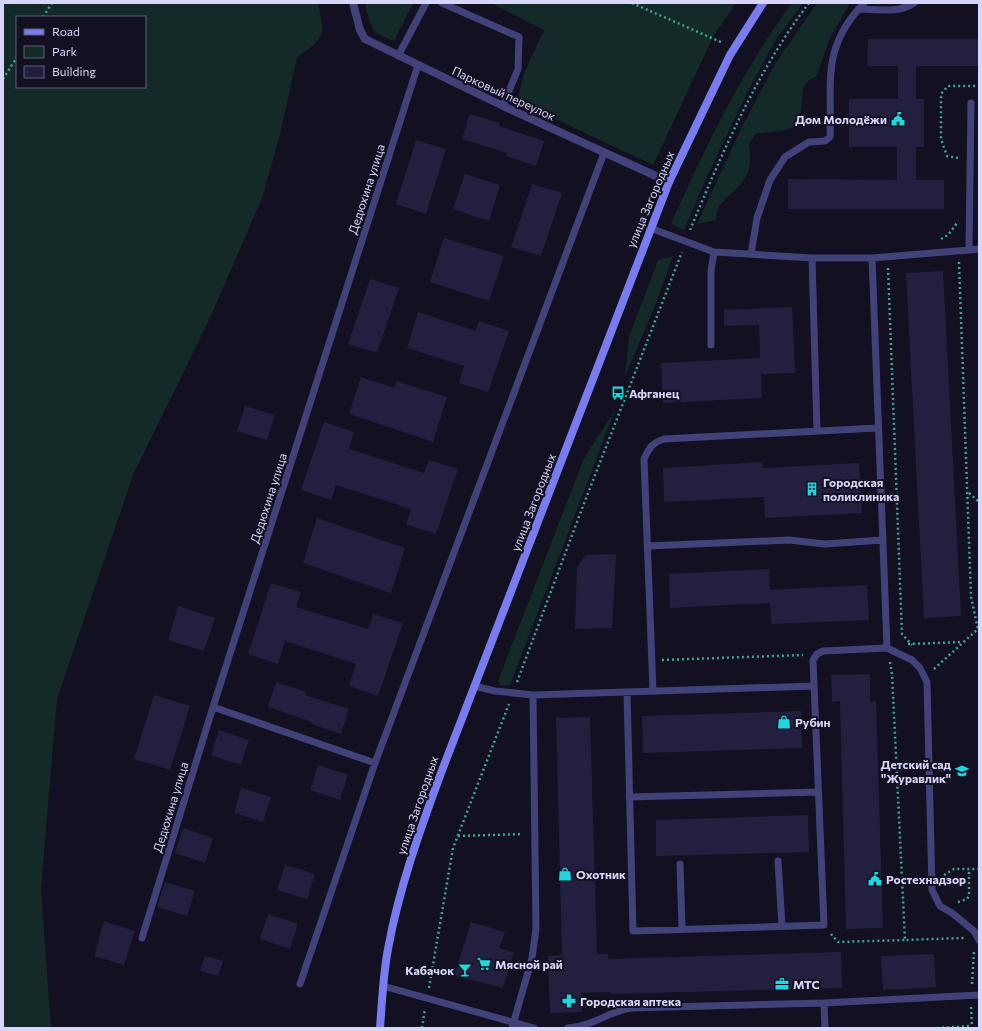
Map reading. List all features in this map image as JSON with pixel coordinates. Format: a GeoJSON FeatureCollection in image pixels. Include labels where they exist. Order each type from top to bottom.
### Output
{"type":"FeatureCollection","features":[{"type":"Feature","properties":{"kind":"main road","name":"улица Загородных"},"geometry":{"type":"LineString","coordinates":[[380,1028],[383,986],[388,949],[396,912],[414,849],[474,686],[669,182],[702,111],[735,48],[764,3]]}},
{"type":"Feature","properties":{"kind":"street","name":"Парковый переулок"},"geometry":{"type":"LineString","coordinates":[[353,3],[360,30],[365,38],[398,56],[503,106],[669,182]]}},
{"type":"Feature","properties":{"kind":"lane"},"geometry":{"type":"LineString","coordinates":[[398,56],[426,3]]}},
{"type":"Feature","properties":{"kind":"lane"},"geometry":{"type":"LineString","coordinates":[[442,3],[519,37],[518,69],[503,106]]}},
{"type":"Feature","properties":{"kind":"lane"},"geometry":{"type":"LineString","coordinates":[[751,254],[757,218],[770,180],[785,157],[809,142],[825,141],[830,137],[831,102],[829,73],[832,58],[846,26],[862,6],[898,10],[906,8],[914,3]]}},
{"type":"Feature","properties":{"kind":"lane","name":"Дедюхина улица"},"geometry":{"type":"LineString","coordinates":[[142,938],[212,707],[418,65]]}},
{"type":"Feature","properties":{"kind":"lane"},"geometry":{"type":"LineString","coordinates":[[969,250],[971,103]]}},
{"type":"Feature","properties":{"kind":"lane"},"geometry":{"type":"LineString","coordinates":[[300,984],[375,764],[604,153]]}},
{"type":"Feature","properties":{"kind":"lane"},"geometry":{"type":"LineString","coordinates":[[650,228],[714,252],[812,258],[872,258],[979,249]]}},
{"type":"Feature","properties":{"kind":"lane"},"geometry":{"type":"LineString","coordinates":[[711,345],[711,271],[714,252]]}},
{"type":"Feature","properties":{"kind":"lane"},"geometry":{"type":"LineString","coordinates":[[812,258],[817,431]]}},
{"type":"Feature","properties":{"kind":"lane"},"geometry":{"type":"LineString","coordinates":[[872,258],[877,428],[887,648]]}},
{"type":"Feature","properties":{"kind":"lane"},"geometry":{"type":"LineString","coordinates":[[653,691],[644,459],[649,448],[654,442],[664,439],[877,428]]}},
{"type":"Feature","properties":{"kind":"lane"},"geometry":{"type":"LineString","coordinates":[[648,546],[789,540],[825,544],[883,540]]}},
{"type":"Feature","properties":{"kind":"lane"},"geometry":{"type":"LineString","coordinates":[[627,692],[633,931],[824,925],[814,660],[817,654],[823,651],[887,648],[912,660],[920,668],[927,682],[932,890],[940,906],[952,913],[974,931],[979,940]]}},
{"type":"Feature","properties":{"kind":"lane"},"geometry":{"type":"LineString","coordinates":[[474,686],[513,694],[533,695],[814,686]]}},
{"type":"Feature","properties":{"kind":"lane"},"geometry":{"type":"LineString","coordinates":[[512,1025],[532,958],[536,929],[533,695]]}},
{"type":"Feature","properties":{"kind":"lane"},"geometry":{"type":"LineString","coordinates":[[212,707],[375,764]]}},
{"type":"Feature","properties":{"kind":"lane"},"geometry":{"type":"LineString","coordinates":[[629,797],[818,792]]}},
{"type":"Feature","properties":{"kind":"lane"},"geometry":{"type":"LineString","coordinates":[[778,861],[782,926]]}},
{"type":"Feature","properties":{"kind":"lane"},"geometry":{"type":"LineString","coordinates":[[680,864],[682,929]]}},
{"type":"Feature","properties":{"kind":"lane"},"geometry":{"type":"LineString","coordinates":[[383,986],[427,998],[512,1025],[534,1028]]}},
{"type":"Feature","properties":{"kind":"lane"},"geometry":{"type":"LineString","coordinates":[[568,1028],[581,1028],[618,1011],[630,1008],[824,1003],[979,995]]}},
{"type":"Feature","properties":{"kind":"lane"},"geometry":{"type":"LineString","coordinates":[[824,1003],[825,1028]]}},
{"type":"Feature","properties":{"kind":"path"},"geometry":{"type":"LineString","coordinates":[[44,16],[52,3]]}},
{"type":"Feature","properties":{"kind":"path"},"geometry":{"type":"LineString","coordinates":[[632,3],[735,48]]}},
{"type":"Feature","properties":{"kind":"path"},"geometry":{"type":"LineString","coordinates":[[422,1028],[453,848],[513,694],[583,506],[713,176],[749,98],[787,32],[809,3]]}},
{"type":"Feature","properties":{"kind":"path"},"geometry":{"type":"LineString","coordinates":[[3,79],[16,59]]}},
{"type":"Feature","properties":{"kind":"path"},"geometry":{"type":"LineString","coordinates":[[958,158],[946,156],[940,139],[941,94],[948,86],[979,86]]}},
{"type":"Feature","properties":{"kind":"path"},"geometry":{"type":"LineString","coordinates":[[939,241],[948,235],[958,221]]}},
{"type":"Feature","properties":{"kind":"path"},"geometry":{"type":"LineString","coordinates":[[888,257],[902,634],[916,649]]}},
{"type":"Feature","properties":{"kind":"path"},"geometry":{"type":"LineString","coordinates":[[930,664],[934,670],[978,628],[971,597],[960,301]]}},
{"type":"Feature","properties":{"kind":"path"},"geometry":{"type":"LineString","coordinates":[[968,492],[979,502]]}},
{"type":"Feature","properties":{"kind":"path"},"geometry":{"type":"LineString","coordinates":[[905,940],[892,674],[887,648],[911,644],[963,642]]}},
{"type":"Feature","properties":{"kind":"path"},"geometry":{"type":"LineString","coordinates":[[652,660],[817,654]]}},
{"type":"Feature","properties":{"kind":"path"},"geometry":{"type":"LineString","coordinates":[[458,836],[534,833]]}},
{"type":"Feature","properties":{"kind":"path"},"geometry":{"type":"LineString","coordinates":[[951,902],[962,902],[969,896],[969,869]]}},
{"type":"Feature","properties":{"kind":"path"},"geometry":{"type":"LineString","coordinates":[[941,879],[949,870],[979,869]]}},
{"type":"Feature","properties":{"kind":"path"},"geometry":{"type":"LineString","coordinates":[[824,925],[838,942],[964,938],[969,944]]}},
{"type":"Feature","properties":{"kind":"path"},"geometry":{"type":"LineString","coordinates":[[937,1028],[972,1027],[971,996],[974,949]]}},
{"type":"Feature","properties":{"kind":"green space"},"geometry":{"type":"Polygon","coordinates":[[[3,3],[318,3],[322,23],[321,35],[314,45],[297,57],[280,135],[262,198],[210,318],[133,475],[57,699],[41,888],[51,1028],[3,1028],[3,3]]]}},
{"type":"Feature","properties":{"kind":"green space"},"geometry":{"type":"Polygon","coordinates":[[[365,3],[413,3],[394,41],[375,33],[369,20],[365,3]]]}},
{"type":"Feature","properties":{"kind":"green space"},"geometry":{"type":"Polygon","coordinates":[[[491,3],[736,3],[714,35],[653,165],[517,101],[524,73],[544,30],[491,3]]]}},
{"type":"Feature","properties":{"kind":"green space"},"geometry":{"type":"Polygon","coordinates":[[[792,3],[803,3],[775,41],[749,89],[709,172],[684,230],[671,224],[697,167],[726,110],[757,55],[792,3]]]}},
{"type":"Feature","properties":{"kind":"green space"},"geometry":{"type":"Polygon","coordinates":[[[817,3],[850,3],[830,38],[816,77],[807,82],[804,88],[798,121],[795,126],[789,129],[755,134],[749,144],[750,160],[748,173],[743,182],[722,202],[718,210],[716,220],[697,224],[742,127],[775,64],[817,3]]]}},
{"type":"Feature","properties":{"kind":"green space"},"geometry":{"type":"Polygon","coordinates":[[[673,256],[656,303],[625,377],[629,337],[658,260],[673,256]]]}},
{"type":"Feature","properties":{"kind":"green space"},"geometry":{"type":"Polygon","coordinates":[[[615,410],[510,685],[500,686],[498,681],[584,458],[615,410]]]}},
{"type":"Feature","properties":{"kind":"building"},"geometry":{"type":"Polygon","coordinates":[[[868,39],[979,39],[979,66],[916,66],[916,99],[924,99],[924,147],[916,147],[916,180],[944,180],[944,209],[788,209],[788,179],[897,180],[897,147],[849,147],[849,99],[898,99],[898,66],[867,66],[868,39]]]}},
{"type":"Feature","properties":{"kind":"building"},"geometry":{"type":"Polygon","coordinates":[[[470,114],[500,123],[499,126],[544,141],[536,166],[506,156],[507,153],[462,139],[470,114]]]}},
{"type":"Feature","properties":{"kind":"building"},"geometry":{"type":"Polygon","coordinates":[[[416,140],[446,149],[426,214],[396,204],[416,140]]]}},
{"type":"Feature","properties":{"kind":"building"},"geometry":{"type":"Polygon","coordinates":[[[465,174],[500,185],[489,221],[453,209],[465,174]]]}},
{"type":"Feature","properties":{"kind":"building"},"geometry":{"type":"Polygon","coordinates":[[[532,184],[562,193],[541,256],[511,247],[532,184]]]}},
{"type":"Feature","properties":{"kind":"building"},"geometry":{"type":"Polygon","coordinates":[[[444,238],[504,256],[489,301],[430,282],[444,238]]]}},
{"type":"Feature","properties":{"kind":"building"},"geometry":{"type":"Polygon","coordinates":[[[943,271],[961,616],[924,618],[906,273],[943,271]]]}},
{"type":"Feature","properties":{"kind":"building"},"geometry":{"type":"Polygon","coordinates":[[[370,279],[399,288],[377,353],[348,344],[370,279]]]}},
{"type":"Feature","properties":{"kind":"building"},"geometry":{"type":"Polygon","coordinates":[[[792,307],[795,373],[761,374],[762,398],[663,403],[661,363],[760,358],[759,325],[724,326],[724,310],[792,307]]]}},
{"type":"Feature","properties":{"kind":"building"},"geometry":{"type":"Polygon","coordinates":[[[418,312],[476,331],[479,321],[509,331],[488,392],[459,383],[464,366],[407,348],[418,312]]]}},
{"type":"Feature","properties":{"kind":"building"},"geometry":{"type":"Polygon","coordinates":[[[361,377],[394,388],[396,381],[447,397],[433,442],[349,414],[361,377]]]}},
{"type":"Feature","properties":{"kind":"building"},"geometry":{"type":"Polygon","coordinates":[[[245,406],[275,415],[267,440],[237,431],[245,406]]]}},
{"type":"Feature","properties":{"kind":"building"},"geometry":{"type":"Polygon","coordinates":[[[324,422],[354,432],[349,449],[424,473],[429,460],[458,469],[436,534],[406,524],[411,509],[336,485],[331,500],[301,490],[324,422]]]}},
{"type":"Feature","properties":{"kind":"building"},"geometry":{"type":"Polygon","coordinates":[[[762,462],[763,468],[859,463],[862,513],[765,518],[764,497],[664,502],[663,468],[762,462]]]}},
{"type":"Feature","properties":{"kind":"building"},"geometry":{"type":"Polygon","coordinates":[[[317,518],[405,548],[391,593],[303,563],[317,518]]]}},
{"type":"Feature","properties":{"kind":"building"},"geometry":{"type":"Polygon","coordinates":[[[616,554],[612,628],[575,629],[577,568],[585,555],[616,554]]]}},
{"type":"Feature","properties":{"kind":"building"},"geometry":{"type":"Polygon","coordinates":[[[769,569],[770,590],[867,585],[869,620],[771,624],[770,603],[670,608],[669,574],[769,569]]]}},
{"type":"Feature","properties":{"kind":"building"},"geometry":{"type":"Polygon","coordinates":[[[271,583],[301,592],[296,607],[368,629],[373,614],[403,623],[378,696],[349,686],[356,664],[285,641],[278,664],[248,654],[271,583]]]}},
{"type":"Feature","properties":{"kind":"building"},"geometry":{"type":"Polygon","coordinates":[[[178,606],[215,618],[204,651],[168,640],[178,606]]]}},
{"type":"Feature","properties":{"kind":"building"},"geometry":{"type":"Polygon","coordinates":[[[870,674],[870,702],[876,702],[883,928],[846,929],[840,701],[832,702],[831,675],[870,674]]]}},
{"type":"Feature","properties":{"kind":"building"},"geometry":{"type":"Polygon","coordinates":[[[276,682],[306,692],[305,695],[349,709],[341,734],[268,707],[276,682]]]}},
{"type":"Feature","properties":{"kind":"building"},"geometry":{"type":"Polygon","coordinates":[[[154,695],[190,706],[170,770],[134,759],[154,695]]]}},
{"type":"Feature","properties":{"kind":"building"},"geometry":{"type":"Polygon","coordinates":[[[801,711],[802,748],[643,753],[642,716],[801,711]]]}},
{"type":"Feature","properties":{"kind":"building"},"geometry":{"type":"Polygon","coordinates":[[[590,717],[597,954],[608,954],[608,959],[841,952],[842,988],[610,994],[610,992],[581,993],[582,1012],[550,1013],[548,956],[562,955],[556,718],[590,717]]]}},
{"type":"Feature","properties":{"kind":"building"},"geometry":{"type":"Polygon","coordinates":[[[219,730],[249,740],[241,765],[211,755],[219,730]]]}},
{"type":"Feature","properties":{"kind":"building"},"geometry":{"type":"Polygon","coordinates":[[[318,765],[348,775],[340,800],[310,790],[318,765]]]}},
{"type":"Feature","properties":{"kind":"building"},"geometry":{"type":"Polygon","coordinates":[[[241,788],[271,797],[263,822],[234,813],[241,788]]]}},
{"type":"Feature","properties":{"kind":"building"},"geometry":{"type":"Polygon","coordinates":[[[808,815],[809,852],[656,856],[656,820],[808,815]]]}},
{"type":"Feature","properties":{"kind":"building"},"geometry":{"type":"Polygon","coordinates":[[[183,828],[213,838],[205,863],[175,853],[183,828]]]}},
{"type":"Feature","properties":{"kind":"building"},"geometry":{"type":"Polygon","coordinates":[[[285,865],[315,874],[307,899],[277,890],[285,865]]]}},
{"type":"Feature","properties":{"kind":"building"},"geometry":{"type":"Polygon","coordinates":[[[165,882],[195,891],[187,916],[157,907],[165,882]]]}},
{"type":"Feature","properties":{"kind":"building"},"geometry":{"type":"Polygon","coordinates":[[[268,914],[298,924],[290,949],[260,939],[268,914]]]}},
{"type":"Feature","properties":{"kind":"building"},"geometry":{"type":"Polygon","coordinates":[[[104,921],[135,931],[124,965],[94,956],[104,921]]]}},
{"type":"Feature","properties":{"kind":"building","name":"Мясной рай"},"geometry":{"type":"Polygon","coordinates":[[[471,922],[505,932],[499,948],[514,952],[503,988],[454,976],[471,922]]]}},
{"type":"Feature","properties":{"kind":"building"},"geometry":{"type":"Polygon","coordinates":[[[934,954],[936,987],[883,990],[881,956],[934,954]]]}},
{"type":"Feature","properties":{"kind":"building"},"geometry":{"type":"Polygon","coordinates":[[[205,956],[223,961],[218,976],[200,971],[205,956]]]}},
{"type":"Feature","properties":{"kind":"place","name":"Дом Молодёжи"},"geometry":{"type":"Point","coordinates":[898,119]}},
{"type":"Feature","properties":{"kind":"place","name":"Афганец"},"geometry":{"type":"Point","coordinates":[618,393]}},
{"type":"Feature","properties":{"kind":"place","name":"Городская поликлиника"},"geometry":{"type":"Point","coordinates":[812,489]}},
{"type":"Feature","properties":{"kind":"place","name":"Рубин"},"geometry":{"type":"Point","coordinates":[784,722]}},
{"type":"Feature","properties":{"kind":"place","name":"Детский сад \"Журавлик\""},"geometry":{"type":"Point","coordinates":[962,771]}},
{"type":"Feature","properties":{"kind":"place","name":"Охотник"},"geometry":{"type":"Point","coordinates":[565,874]}},
{"type":"Feature","properties":{"kind":"place","name":"Ростехнадзор"},"geometry":{"type":"Point","coordinates":[875,879]}},
{"type":"Feature","properties":{"kind":"place","name":"Мясной рай"},"geometry":{"type":"Point","coordinates":[484,964]}},
{"type":"Feature","properties":{"kind":"place","name":"Кабачок"},"geometry":{"type":"Point","coordinates":[465,970]}},
{"type":"Feature","properties":{"kind":"place","name":"МТС"},"geometry":{"type":"Point","coordinates":[782,984]}},
{"type":"Feature","properties":{"kind":"place","name":"Городская аптека"},"geometry":{"type":"Point","coordinates":[569,1001]}}]}
